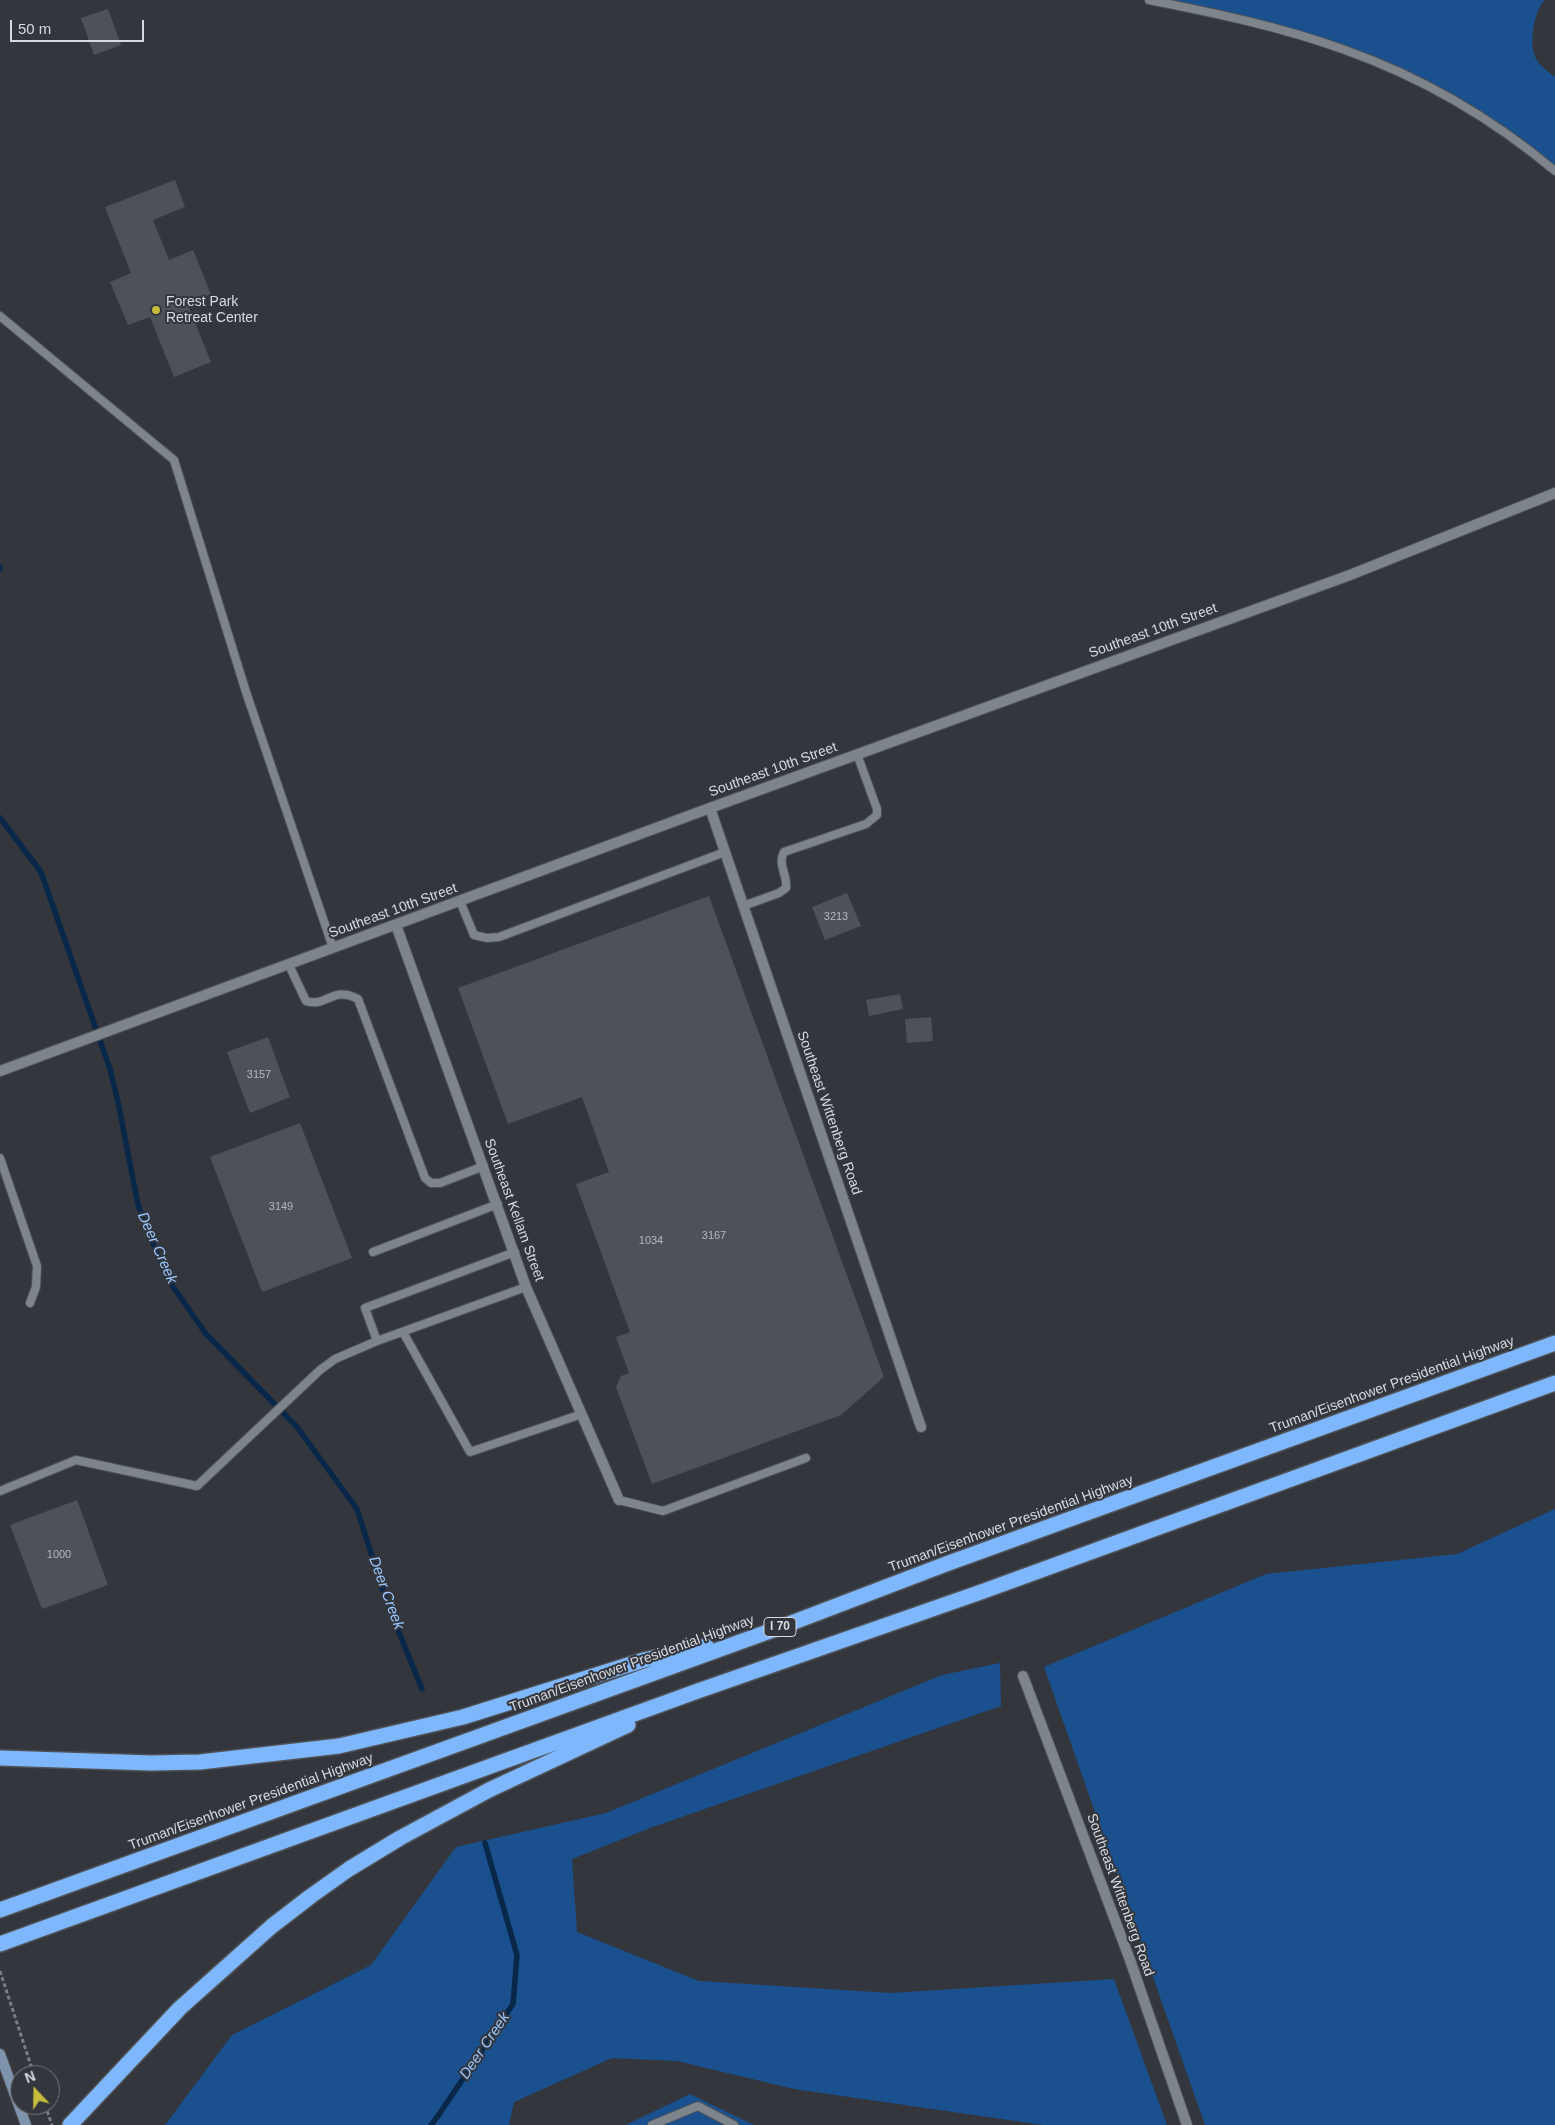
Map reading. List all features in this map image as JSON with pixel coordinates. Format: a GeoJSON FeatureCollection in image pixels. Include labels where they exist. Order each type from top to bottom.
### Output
{"type":"FeatureCollection","features":[{"type":"Feature","properties":{"kind":"highway","name":"Truman/Eisenhower Presidential Highway"},"geometry":{"type":"LineString","coordinates":[[2,1910],[1555,1343]]}},
{"type":"Feature","properties":{"kind":"highway","name":"I 70"},"geometry":{"type":"LineString","coordinates":[[0,1944],[695,1692],[981,1592],[1555,1383]]}},
{"type":"Feature","properties":{"kind":"highway"},"geometry":{"type":"LineString","coordinates":[[0,1758],[151,1763],[200,1762],[339,1746],[464,1717],[559,1689],[644,1660],[773,1630]]}},
{"type":"Feature","properties":{"kind":"highway"},"geometry":{"type":"LineString","coordinates":[[70,2125],[180,2008],[210,1980],[272,1926],[342,1875],[400,1838],[488,1790],[546,1762],[582,1748],[695,1692]]}},
{"type":"Feature","properties":{"kind":"street","name":"Southeast 10th Street"},"geometry":{"type":"LineString","coordinates":[[0,1071],[710,808],[1350,575],[1555,493]]}},
{"type":"Feature","properties":{"kind":"street","name":"Southeast Wittenberg Road"},"geometry":{"type":"LineString","coordinates":[[710,808],[921,1428]]}},
{"type":"Feature","properties":{"kind":"street","name":"Southeast Kellam Street"},"geometry":{"type":"LineString","coordinates":[[396,925],[498,1204],[526,1287],[619,1500]]}},
{"type":"Feature","properties":{"kind":"street","name":"Southeast Wittenberg Road"},"geometry":{"type":"LineString","coordinates":[[1023,1676],[1130,1960],[1188,2125]]}},
{"type":"Feature","properties":{"kind":"street"},"geometry":{"type":"LineString","coordinates":[[0,2054],[26,2125]]}},
{"type":"Feature","properties":{"kind":"lane"},"geometry":{"type":"LineString","coordinates":[[1149,0],[1225,15],[1346,50],[1405,76],[1462,105],[1506,133],[1555,171]]}},
{"type":"Feature","properties":{"kind":"lane"},"geometry":{"type":"LineString","coordinates":[[0,316],[174,460],[246,692],[333,948]]}},
{"type":"Feature","properties":{"kind":"lane"},"geometry":{"type":"LineString","coordinates":[[744,906],[779,893],[786,888],[787,882],[781,862],[784,852],[866,824],[877,815],[877,808],[857,754]]}},
{"type":"Feature","properties":{"kind":"lane"},"geometry":{"type":"LineString","coordinates":[[460,901],[474,935],[487,938],[499,937],[725,852]]}},
{"type":"Feature","properties":{"kind":"lane"},"geometry":{"type":"LineString","coordinates":[[289,964],[306,1001],[312,1003],[340,993],[348,993],[358,999],[425,1178],[431,1183],[440,1183],[484,1166]]}},
{"type":"Feature","properties":{"kind":"lane"},"geometry":{"type":"LineString","coordinates":[[0,1158],[37,1266],[36,1287],[30,1303]]}},
{"type":"Feature","properties":{"kind":"lane"},"geometry":{"type":"LineString","coordinates":[[373,1252],[498,1204]]}},
{"type":"Feature","properties":{"kind":"lane"},"geometry":{"type":"LineString","coordinates":[[377,1341],[365,1308],[515,1252]]}},
{"type":"Feature","properties":{"kind":"lane"},"geometry":{"type":"LineString","coordinates":[[0,1491],[76,1460],[197,1486],[224,1458],[320,1370],[335,1359],[377,1341],[526,1287]]}},
{"type":"Feature","properties":{"kind":"lane"},"geometry":{"type":"LineString","coordinates":[[402,1332],[470,1452],[582,1414]]}},
{"type":"Feature","properties":{"kind":"lane"},"geometry":{"type":"LineString","coordinates":[[619,1500],[663,1511],[806,1458]]}},
{"type":"Feature","properties":{"kind":"lane"},"geometry":{"type":"LineString","coordinates":[[652,2125],[698,2106],[734,2125]]}},
{"type":"Feature","properties":{"kind":"path"},"geometry":{"type":"LineString","coordinates":[[0,1971],[31,2065]]}},
{"type":"Feature","properties":{"kind":"shaded area"},"geometry":{"type":"Polygon","coordinates":[[[1151,0],[1545,0],[1536,18],[1533,48],[1537,61],[1555,77],[1555,171],[1462,104],[1345,50],[1151,0]]]}},
{"type":"Feature","properties":{"kind":"shaded area"},"geometry":{"type":"Polygon","coordinates":[[[1555,1509],[1555,2125],[1205,2125],[1044,1667],[1266,1574],[1457,1554],[1555,1509]]]}},
{"type":"Feature","properties":{"kind":"shaded area"},"geometry":{"type":"Polygon","coordinates":[[[1000,1663],[1001,1706],[650,1828],[572,1859],[577,1932],[699,1981],[890,1993],[1114,1979],[1167,2125],[1043,2125],[794,2089],[677,2061],[612,2058],[514,2102],[509,2125],[165,2125],[232,2035],[371,1965],[456,1847],[606,1813],[942,1675],[1000,1663]]]}},
{"type":"Feature","properties":{"kind":"shaded area"},"geometry":{"type":"Polygon","coordinates":[[[690,2094],[754,2125],[626,2125],[690,2094]]]}},
{"type":"Feature","properties":{"kind":"building"},"geometry":{"type":"Polygon","coordinates":[[[108,9],[121,45],[94,55],[81,18],[108,9]]]}},
{"type":"Feature","properties":{"kind":"building","name":"Forest Park Retreat Center"},"geometry":{"type":"Polygon","coordinates":[[[175,180],[185,207],[153,220],[169,260],[193,250],[211,294],[187,303],[211,362],[174,377],[150,317],[128,325],[110,282],[131,273],[105,207],[175,180]]]}},
{"type":"Feature","properties":{"kind":"building"},"geometry":{"type":"Polygon","coordinates":[[[847,893],[861,926],[825,940],[812,907],[847,893]]]}},
{"type":"Feature","properties":{"kind":"building"},"geometry":{"type":"Polygon","coordinates":[[[709,896],[884,1377],[841,1415],[652,1484],[616,1387],[621,1376],[629,1373],[616,1337],[630,1332],[576,1184],[609,1172],[582,1097],[508,1124],[458,988],[709,896]]]}},
{"type":"Feature","properties":{"kind":"building"},"geometry":{"type":"Polygon","coordinates":[[[900,994],[903,1009],[869,1016],[866,1000],[900,994]]]}},
{"type":"Feature","properties":{"kind":"building"},"geometry":{"type":"Polygon","coordinates":[[[931,1017],[933,1041],[907,1043],[905,1019],[931,1017]]]}},
{"type":"Feature","properties":{"kind":"building"},"geometry":{"type":"Polygon","coordinates":[[[268,1037],[290,1097],[250,1113],[227,1052],[268,1037]]]}},
{"type":"Feature","properties":{"kind":"building"},"geometry":{"type":"Polygon","coordinates":[[[300,1123],[352,1258],[262,1292],[210,1157],[300,1123]]]}},
{"type":"Feature","properties":{"kind":"building"},"geometry":{"type":"Polygon","coordinates":[[[77,1500],[108,1585],[42,1609],[10,1525],[77,1500]]]}},
{"type":"Feature","properties":{"kind":"waterway","name":"Deer Creek"},"geometry":{"type":"LineString","coordinates":[[0,818],[41,872],[110,1069],[138,1205],[167,1278],[206,1334],[297,1427],[357,1509],[387,1603],[422,1689]]}},
{"type":"Feature","properties":{"kind":"waterway","name":"Deer Creek"},"geometry":{"type":"LineString","coordinates":[[431,2125],[513,2004],[517,1955],[485,1843]]}},
{"type":"Feature","properties":{"kind":"place","name":"Forest Park Retreat Center"},"geometry":{"type":"Point","coordinates":[156,310]}}]}
